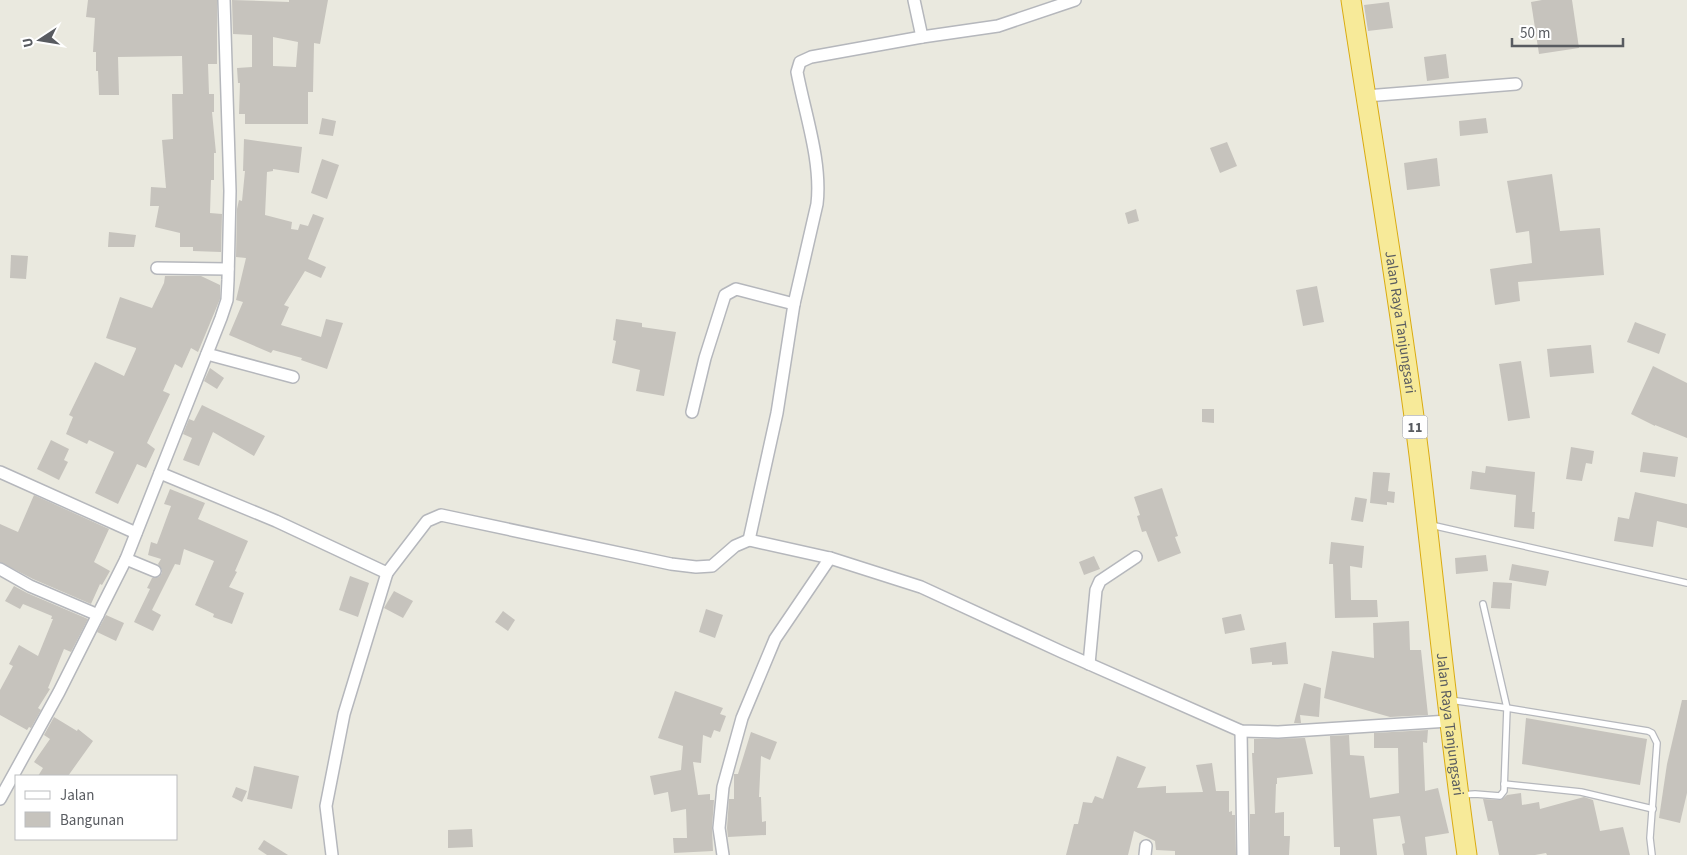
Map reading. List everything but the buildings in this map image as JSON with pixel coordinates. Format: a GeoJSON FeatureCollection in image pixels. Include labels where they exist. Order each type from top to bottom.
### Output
{"type":"FeatureCollection","features":[{"type":"Feature","properties":{"kind":"highway","name":"Jalan Raya Tanjungsari"},"geometry":{"type":"LineString","coordinates":[[1351,0],[1411,399],[1467,855]]}},
{"type":"Feature","properties":{"kind":"street"},"geometry":{"type":"LineString","coordinates":[[0,799],[59,692],[126,559],[207,354],[226,300],[230,191],[224,0]]}},
{"type":"Feature","properties":{"kind":"street"},"geometry":{"type":"LineString","coordinates":[[914,0],[922,37]]}},
{"type":"Feature","properties":{"kind":"street"},"geometry":{"type":"LineString","coordinates":[[749,540],[777,413],[794,304],[817,204],[816,162],[796,72],[798,64],[802,60],[810,58],[922,37],[998,26],[1074,0]]}},
{"type":"Feature","properties":{"kind":"street"},"geometry":{"type":"LineString","coordinates":[[1366,96],[1516,84]]}},
{"type":"Feature","properties":{"kind":"street"},"geometry":{"type":"LineString","coordinates":[[157,268],[228,269]]}},
{"type":"Feature","properties":{"kind":"street"},"geometry":{"type":"LineString","coordinates":[[692,412],[705,358],[725,295],[736,289],[794,304]]}},
{"type":"Feature","properties":{"kind":"street"},"geometry":{"type":"LineString","coordinates":[[207,354],[293,377]]}},
{"type":"Feature","properties":{"kind":"street"},"geometry":{"type":"LineString","coordinates":[[0,472],[136,533]]}},
{"type":"Feature","properties":{"kind":"street"},"geometry":{"type":"LineString","coordinates":[[160,473],[276,521],[387,573]]}},
{"type":"Feature","properties":{"kind":"street"},"geometry":{"type":"LineString","coordinates":[[332,855],[326,806],[344,714],[387,573],[426,521],[441,514],[671,564],[696,567],[712,566],[735,546],[749,540],[830,558],[922,587],[1241,731],[1278,732],[1449,720]]}},
{"type":"Feature","properties":{"kind":"street"},"geometry":{"type":"LineString","coordinates":[[1089,664],[1096,590],[1100,581],[1136,557]]}},
{"type":"Feature","properties":{"kind":"street"},"geometry":{"type":"LineString","coordinates":[[723,855],[719,828],[723,787],[742,718],[776,639],[830,558]]}},
{"type":"Feature","properties":{"kind":"street"},"geometry":{"type":"LineString","coordinates":[[126,559],[155,571]]}},
{"type":"Feature","properties":{"kind":"street"},"geometry":{"type":"LineString","coordinates":[[0,569],[30,586],[98,615]]}},
{"type":"Feature","properties":{"kind":"street"},"geometry":{"type":"LineString","coordinates":[[1241,731],[1243,855]]}},
{"type":"Feature","properties":{"kind":"lane"},"geometry":{"type":"LineString","coordinates":[[1426,524],[1687,583]]}},
{"type":"Feature","properties":{"kind":"lane"},"geometry":{"type":"LineString","coordinates":[[1459,796],[1475,794],[1500,796],[1504,791],[1507,708],[1483,604]]}},
{"type":"Feature","properties":{"kind":"lane"},"geometry":{"type":"LineString","coordinates":[[1448,700],[1648,731],[1652,734],[1657,743],[1650,838],[1652,855]]}},
{"type":"Feature","properties":{"kind":"lane"},"geometry":{"type":"LineString","coordinates":[[1504,784],[1581,792],[1653,810]]}}]}
